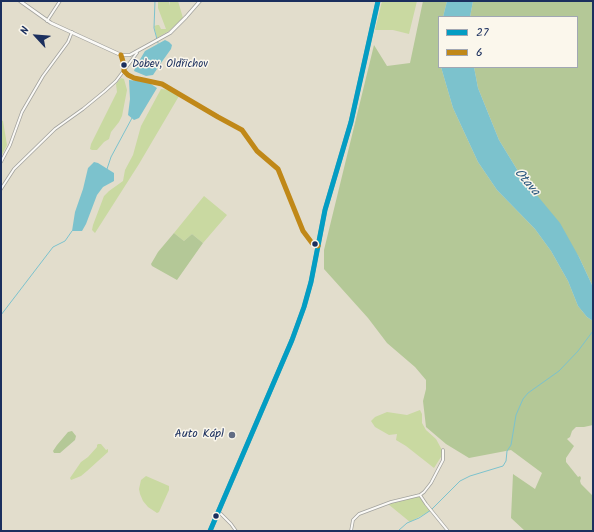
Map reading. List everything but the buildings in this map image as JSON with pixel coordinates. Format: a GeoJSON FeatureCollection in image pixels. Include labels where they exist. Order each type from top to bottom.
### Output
{"type":"FeatureCollection","features":[{"type":"Feature","properties":{"kind":"main road"},"geometry":{"type":"LineString","coordinates":[[210,531],[292,340],[304,307],[311,282],[325,210],[351,122],[378,1]]}},
{"type":"Feature","properties":{"kind":"street"},"geometry":{"type":"LineString","coordinates":[[20,1],[47,20],[121,55],[136,53],[170,32],[200,1]]}},
{"type":"Feature","properties":{"kind":"street"},"geometry":{"type":"LineString","coordinates":[[47,20],[60,1]]}},
{"type":"Feature","properties":{"kind":"street"},"geometry":{"type":"LineString","coordinates":[[1,162],[10,145],[22,112],[43,76],[68,42],[72,32]]}},
{"type":"Feature","properties":{"kind":"street"},"geometry":{"type":"LineString","coordinates":[[1,189],[14,169],[55,129],[105,91],[124,71],[136,53]]}},
{"type":"Feature","properties":{"kind":"street"},"geometry":{"type":"LineString","coordinates":[[121,55],[124,71]]}},
{"type":"Feature","properties":{"kind":"street"},"geometry":{"type":"LineString","coordinates":[[124,71],[134,78],[162,84],[242,130],[257,151],[278,169],[303,231],[312,242],[318,246]]}},
{"type":"Feature","properties":{"kind":"street"},"geometry":{"type":"LineString","coordinates":[[351,531],[353,520],[359,514],[391,502],[420,495],[431,483],[442,462],[443,450]]}},
{"type":"Feature","properties":{"kind":"street"},"geometry":{"type":"LineString","coordinates":[[420,495],[448,531]]}},
{"type":"Feature","properties":{"kind":"street"},"geometry":{"type":"LineString","coordinates":[[219,512],[236,531]]}},
{"type":"Feature","properties":{"kind":"green space"},"geometry":{"type":"Polygon","coordinates":[[[158,1],[169,1],[170,6],[170,1],[178,1],[183,18],[169,31],[157,38],[154,26],[159,25],[161,29],[166,29],[158,8],[158,1]]]}},
{"type":"Feature","properties":{"kind":"green space"},"geometry":{"type":"Polygon","coordinates":[[[382,1],[417,1],[409,34],[393,30],[375,30],[382,1]]]}},
{"type":"Feature","properties":{"kind":"green space"},"geometry":{"type":"Polygon","coordinates":[[[423,1],[447,1],[443,16],[438,16],[438,68],[441,68],[453,108],[478,162],[497,190],[535,229],[551,251],[568,281],[578,306],[587,317],[593,321],[593,425],[576,427],[572,431],[570,437],[567,439],[574,446],[566,458],[566,462],[578,477],[580,476],[581,484],[593,496],[593,531],[525,531],[511,518],[513,474],[535,489],[542,473],[511,450],[469,458],[446,444],[426,427],[423,401],[426,389],[426,380],[415,367],[387,343],[368,318],[324,269],[324,250],[374,45],[387,66],[410,63],[423,1]]]}},
{"type":"Feature","properties":{"kind":"green space"},"geometry":{"type":"Polygon","coordinates":[[[473,1],[593,1],[593,287],[579,257],[521,176],[499,140],[478,88],[474,68],[578,68],[578,16],[470,16],[473,1]]]}},
{"type":"Feature","properties":{"kind":"green space"},"geometry":{"type":"Polygon","coordinates":[[[121,78],[124,79],[127,90],[122,116],[111,132],[109,139],[97,150],[92,150],[90,149],[91,144],[117,92],[116,84],[121,78]]]}},
{"type":"Feature","properties":{"kind":"green space"},"geometry":{"type":"Polygon","coordinates":[[[161,89],[170,90],[179,96],[139,164],[95,233],[92,230],[93,225],[104,196],[123,181],[125,170],[133,155],[141,126],[161,89]]]}},
{"type":"Feature","properties":{"kind":"green space"},"geometry":{"type":"Polygon","coordinates":[[[1,120],[3,121],[7,145],[1,157],[1,120]]]}},
{"type":"Feature","properties":{"kind":"green space"},"geometry":{"type":"Polygon","coordinates":[[[204,196],[227,215],[203,243],[192,234],[184,241],[174,233],[204,196]]]}},
{"type":"Feature","properties":{"kind":"green space"},"geometry":{"type":"Polygon","coordinates":[[[174,233],[184,241],[192,234],[203,243],[177,280],[151,264],[158,252],[174,233]]]}},
{"type":"Feature","properties":{"kind":"green space"},"geometry":{"type":"Polygon","coordinates":[[[420,410],[422,414],[422,423],[426,430],[436,439],[442,450],[441,457],[434,468],[396,440],[397,434],[389,435],[375,427],[371,421],[375,417],[387,412],[407,415],[420,410]]]}},
{"type":"Feature","properties":{"kind":"green space"},"geometry":{"type":"Polygon","coordinates":[[[72,431],[76,436],[75,440],[60,453],[54,453],[53,451],[57,445],[68,432],[72,431]]]}},
{"type":"Feature","properties":{"kind":"green space"},"geometry":{"type":"Polygon","coordinates":[[[98,444],[101,444],[106,450],[108,449],[108,452],[81,476],[71,480],[70,478],[81,462],[88,457],[98,444]]]}},
{"type":"Feature","properties":{"kind":"green space"},"geometry":{"type":"Polygon","coordinates":[[[146,476],[169,486],[169,490],[159,512],[157,513],[148,507],[140,494],[139,489],[141,480],[146,476]]]}},
{"type":"Feature","properties":{"kind":"green space"},"geometry":{"type":"Polygon","coordinates":[[[420,496],[430,511],[410,522],[388,504],[420,496]]]}},
{"type":"Feature","properties":{"kind":"water"},"geometry":{"type":"Polygon","coordinates":[[[447,1],[473,1],[470,16],[443,16],[447,1]]]}},
{"type":"Feature","properties":{"kind":"water"},"geometry":{"type":"Polygon","coordinates":[[[165,40],[172,45],[171,49],[153,75],[146,76],[134,71],[145,51],[165,40]]]}},
{"type":"Feature","properties":{"kind":"water","name":"Otava"},"geometry":{"type":"Polygon","coordinates":[[[441,68],[474,68],[478,88],[499,140],[521,176],[560,223],[579,257],[593,287],[593,321],[587,317],[578,306],[568,281],[551,251],[535,229],[497,190],[478,162],[453,108],[441,68]]]}},
{"type":"Feature","properties":{"kind":"water"},"geometry":{"type":"Polygon","coordinates":[[[129,80],[148,82],[157,88],[139,118],[134,120],[128,115],[130,99],[129,80]]]}},
{"type":"Feature","properties":{"kind":"water"},"geometry":{"type":"Polygon","coordinates":[[[94,162],[114,173],[114,181],[103,187],[97,195],[82,231],[72,231],[75,212],[88,168],[94,162]]]}},
{"type":"Feature","properties":{"kind":"waterway"},"geometry":{"type":"LineString","coordinates":[[155,1],[154,28],[158,43]]}},
{"type":"Feature","properties":{"kind":"waterway"},"geometry":{"type":"LineString","coordinates":[[107,169],[111,157],[132,118]]}},
{"type":"Feature","properties":{"kind":"waterway"},"geometry":{"type":"LineString","coordinates":[[1,315],[53,247],[65,241],[72,231]]}},
{"type":"Feature","properties":{"kind":"waterway"},"geometry":{"type":"LineString","coordinates":[[398,531],[407,523],[419,518],[431,510],[460,481],[470,476],[503,466],[506,461],[507,451],[511,445],[516,415],[523,399],[528,393],[559,371],[578,351],[593,331]]}},
{"type":"Feature","properties":{"kind":"transit line","name":"27"},"geometry":{"type":"LineString","coordinates":[[210,531],[292,340],[304,307],[311,282],[325,210],[351,122],[378,1]]}},
{"type":"Feature","properties":{"kind":"transit line","name":"6"},"geometry":{"type":"LineString","coordinates":[[121,55],[124,71],[128,75],[134,78],[162,84],[242,130],[257,151],[278,169],[303,231],[312,243],[318,246]]}},
{"type":"Feature","properties":{"kind":"place","name":"Dobev, Oldřichov"},"geometry":{"type":"Point","coordinates":[124,65]}},
{"type":"Feature","properties":{"kind":"place","name":"Auto Kápl"},"geometry":{"type":"Point","coordinates":[232,435]}}]}
